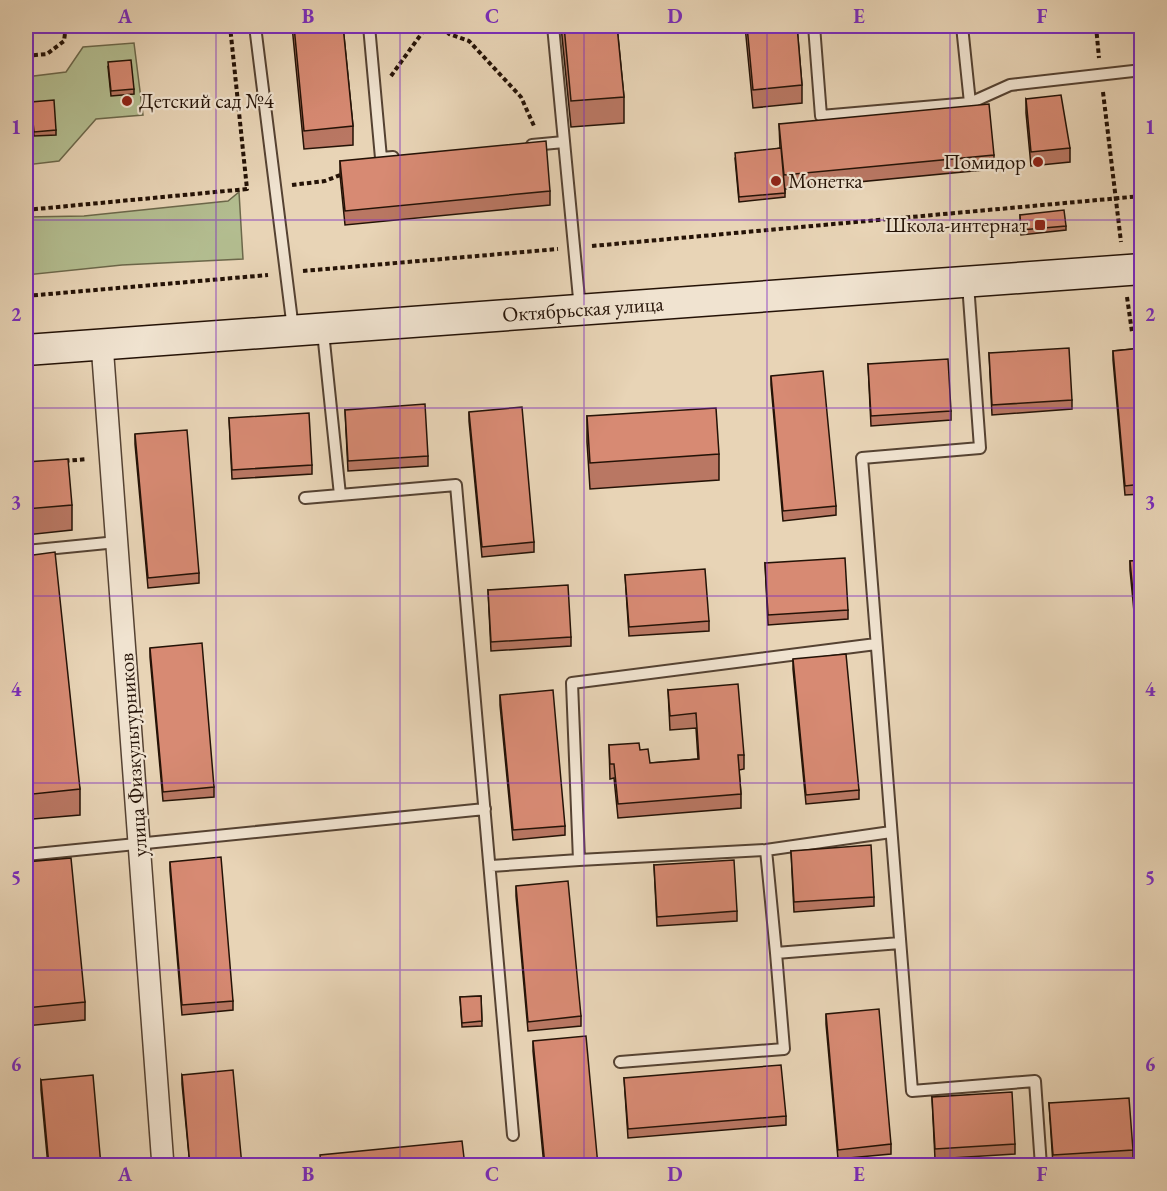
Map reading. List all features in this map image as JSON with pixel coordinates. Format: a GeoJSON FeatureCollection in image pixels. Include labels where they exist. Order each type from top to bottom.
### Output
{"type":"FeatureCollection","features":[{"type":"Feature","properties":{"kind":"main road","name":"Октябрьская улица"},"geometry":{"type":"LineString","coordinates":[[26,350],[1133,269]]}},
{"type":"Feature","properties":{"kind":"street","name":"улица Физкультурников"},"geometry":{"type":"LineString","coordinates":[[102,344],[164,1166]]}},
{"type":"Feature","properties":{"kind":"lane"},"geometry":{"type":"LineString","coordinates":[[255,26],[293,330]]}},
{"type":"Feature","properties":{"kind":"lane"},"geometry":{"type":"LineString","coordinates":[[369,26],[381,158],[404,156]]}},
{"type":"Feature","properties":{"kind":"lane"},"geometry":{"type":"LineString","coordinates":[[554,26],[580,309]]}},
{"type":"Feature","properties":{"kind":"lane"},"geometry":{"type":"LineString","coordinates":[[814,26],[821,116],[970,103],[1010,86],[1142,70]]}},
{"type":"Feature","properties":{"kind":"lane"},"geometry":{"type":"LineString","coordinates":[[962,26],[970,103]]}},
{"type":"Feature","properties":{"kind":"lane"},"geometry":{"type":"LineString","coordinates":[[518,146],[564,142]]}},
{"type":"Feature","properties":{"kind":"lane"},"geometry":{"type":"LineString","coordinates":[[968,281],[980,448],[862,458],[912,1091],[1035,1081],[1041,1166]]}},
{"type":"Feature","properties":{"kind":"lane"},"geometry":{"type":"LineString","coordinates":[[322,328],[340,495]]}},
{"type":"Feature","properties":{"kind":"lane"},"geometry":{"type":"LineString","coordinates":[[305,498],[456,485],[513,1135]]}},
{"type":"Feature","properties":{"kind":"lane"},"geometry":{"type":"LineString","coordinates":[[26,551],[117,542]]}},
{"type":"Feature","properties":{"kind":"lane"},"geometry":{"type":"LineString","coordinates":[[579,860],[572,683],[876,644]]}},
{"type":"Feature","properties":{"kind":"lane"},"geometry":{"type":"LineString","coordinates":[[26,855],[485,809]]}},
{"type":"Feature","properties":{"kind":"lane"},"geometry":{"type":"LineString","coordinates":[[491,866],[766,850],[891,832]]}},
{"type":"Feature","properties":{"kind":"lane"},"geometry":{"type":"LineString","coordinates":[[620,1062],[784,1049],[766,850]]}},
{"type":"Feature","properties":{"kind":"lane"},"geometry":{"type":"LineString","coordinates":[[776,953],[900,943]]}},
{"type":"Feature","properties":{"kind":"path"},"geometry":{"type":"LineString","coordinates":[[26,56],[47,54],[64,41],[66,26]]}},
{"type":"Feature","properties":{"kind":"path"},"geometry":{"type":"LineString","coordinates":[[230,26],[247,189]]}},
{"type":"Feature","properties":{"kind":"path"},"geometry":{"type":"LineString","coordinates":[[375,99],[427,26]]}},
{"type":"Feature","properties":{"kind":"path"},"geometry":{"type":"LineString","coordinates":[[442,26],[449,34],[469,41],[521,97],[534,126],[564,142]]}},
{"type":"Feature","properties":{"kind":"path"},"geometry":{"type":"LineString","coordinates":[[1096,26],[1101,76],[1133,269],[1132,332]]}},
{"type":"Feature","properties":{"kind":"path"},"geometry":{"type":"LineString","coordinates":[[26,210],[325,181],[381,158]]}},
{"type":"Feature","properties":{"kind":"path"},"geometry":{"type":"LineString","coordinates":[[58,461],[112,456]]}},
{"type":"Feature","properties":{"kind":"green space"},"geometry":{"type":"Polygon","coordinates":[[[134,43],[143,115],[96,119],[59,161],[26,165],[26,77],[66,72],[83,47],[134,43]]]}},
{"type":"Feature","properties":{"kind":"green space"},"geometry":{"type":"Polygon","coordinates":[[[239,192],[243,259],[122,265],[26,275],[26,217],[84,216],[228,201],[239,192]]]}},
{"type":"Feature","properties":{"kind":"building"},"geometry":{"type":"Polygon","coordinates":[[[294,26],[343,26],[353,126],[304,131],[294,26]]]}},
{"type":"Feature","properties":{"kind":"building"},"geometry":{"type":"Polygon","coordinates":[[[564,26],[617,26],[624,97],[571,101],[564,26]]]}},
{"type":"Feature","properties":{"kind":"building"},"geometry":{"type":"Polygon","coordinates":[[[747,26],[797,26],[802,85],[753,90],[747,26]]]}},
{"type":"Feature","properties":{"kind":"building"},"geometry":{"type":"Polygon","coordinates":[[[131,60],[134,89],[111,91],[108,62],[131,60]]]}},
{"type":"Feature","properties":{"kind":"building"},"geometry":{"type":"Polygon","coordinates":[[[1061,95],[1070,148],[1031,152],[1026,99],[1061,95]]]}},
{"type":"Feature","properties":{"kind":"building"},"geometry":{"type":"Polygon","coordinates":[[[54,100],[56,130],[34,132],[31,102],[54,100]]]}},
{"type":"Feature","properties":{"kind":"building"},"geometry":{"type":"Polygon","coordinates":[[[989,104],[994,155],[784,175],[779,124],[989,104]]]}},
{"type":"Feature","properties":{"kind":"building"},"geometry":{"type":"Polygon","coordinates":[[[546,141],[550,191],[345,211],[340,161],[546,141]]]}},
{"type":"Feature","properties":{"kind":"building"},"geometry":{"type":"Polygon","coordinates":[[[781,148],[785,193],[739,197],[735,153],[781,148]]]}},
{"type":"Feature","properties":{"kind":"building"},"geometry":{"type":"Polygon","coordinates":[[[1064,210],[1066,226],[1021,230],[1020,215],[1064,210]]]}},
{"type":"Feature","properties":{"kind":"building"},"geometry":{"type":"Polygon","coordinates":[[[1069,348],[1072,400],[992,405],[989,353],[1069,348]]]}},
{"type":"Feature","properties":{"kind":"building"},"geometry":{"type":"Polygon","coordinates":[[[1142,348],[1142,484],[1125,486],[1113,351],[1142,348]]]}},
{"type":"Feature","properties":{"kind":"building"},"geometry":{"type":"Polygon","coordinates":[[[948,359],[951,411],[871,416],[868,364],[948,359]]]}},
{"type":"Feature","properties":{"kind":"building"},"geometry":{"type":"Polygon","coordinates":[[[823,371],[836,506],[783,511],[771,376],[823,371]]]}},
{"type":"Feature","properties":{"kind":"building"},"geometry":{"type":"Polygon","coordinates":[[[425,404],[428,456],[348,461],[345,410],[425,404]]]}},
{"type":"Feature","properties":{"kind":"building"},"geometry":{"type":"Polygon","coordinates":[[[522,407],[534,542],[482,547],[469,412],[522,407]]]}},
{"type":"Feature","properties":{"kind":"building"},"geometry":{"type":"Polygon","coordinates":[[[716,408],[719,454],[590,463],[587,416],[716,408]]]}},
{"type":"Feature","properties":{"kind":"building"},"geometry":{"type":"Polygon","coordinates":[[[309,413],[312,465],[232,470],[229,418],[309,413]]]}},
{"type":"Feature","properties":{"kind":"building"},"geometry":{"type":"Polygon","coordinates":[[[187,430],[199,573],[148,578],[135,434],[187,430]]]}},
{"type":"Feature","properties":{"kind":"building"},"geometry":{"type":"Polygon","coordinates":[[[68,459],[72,505],[26,509],[26,462],[68,459]]]}},
{"type":"Feature","properties":{"kind":"building"},"geometry":{"type":"Polygon","coordinates":[[[55,552],[80,789],[33,794],[26,720],[26,556],[55,552]]]}},
{"type":"Feature","properties":{"kind":"building"},"geometry":{"type":"Polygon","coordinates":[[[845,558],[848,610],[768,615],[765,563],[845,558]]]}},
{"type":"Feature","properties":{"kind":"building"},"geometry":{"type":"Polygon","coordinates":[[[1142,560],[1142,686],[1130,561],[1142,560]]]}},
{"type":"Feature","properties":{"kind":"building"},"geometry":{"type":"Polygon","coordinates":[[[705,569],[709,621],[629,627],[625,575],[705,569]]]}},
{"type":"Feature","properties":{"kind":"building"},"geometry":{"type":"Polygon","coordinates":[[[568,585],[571,637],[491,642],[488,590],[568,585]]]}},
{"type":"Feature","properties":{"kind":"building"},"geometry":{"type":"Polygon","coordinates":[[[202,643],[214,787],[163,792],[150,648],[202,643]]]}},
{"type":"Feature","properties":{"kind":"building"},"geometry":{"type":"Polygon","coordinates":[[[846,654],[859,790],[806,795],[793,659],[846,654]]]}},
{"type":"Feature","properties":{"kind":"building"},"geometry":{"type":"Polygon","coordinates":[[[738,684],[744,755],[738,755],[741,794],[618,804],[614,764],[610,764],[609,745],[639,743],[640,750],[648,749],[650,763],[699,759],[696,713],[670,716],[668,690],[738,684]]]}},
{"type":"Feature","properties":{"kind":"building"},"geometry":{"type":"Polygon","coordinates":[[[553,690],[565,826],[513,830],[500,695],[553,690]]]}},
{"type":"Feature","properties":{"kind":"building"},"geometry":{"type":"Polygon","coordinates":[[[871,845],[874,897],[794,902],[791,851],[871,845]]]}},
{"type":"Feature","properties":{"kind":"building"},"geometry":{"type":"Polygon","coordinates":[[[221,857],[233,1001],[182,1005],[170,862],[221,857]]]}},
{"type":"Feature","properties":{"kind":"building"},"geometry":{"type":"Polygon","coordinates":[[[71,858],[85,1002],[26,1008],[26,862],[71,858]]]}},
{"type":"Feature","properties":{"kind":"building"},"geometry":{"type":"Polygon","coordinates":[[[734,860],[737,911],[657,917],[654,865],[734,860]]]}},
{"type":"Feature","properties":{"kind":"building"},"geometry":{"type":"Polygon","coordinates":[[[568,881],[581,1016],[528,1022],[516,886],[568,881]]]}},
{"type":"Feature","properties":{"kind":"building"},"geometry":{"type":"Polygon","coordinates":[[[481,996],[482,1021],[462,1023],[460,997],[481,996]]]}},
{"type":"Feature","properties":{"kind":"building"},"geometry":{"type":"Polygon","coordinates":[[[879,1009],[891,1144],[838,1150],[826,1014],[879,1009]]]}},
{"type":"Feature","properties":{"kind":"building"},"geometry":{"type":"Polygon","coordinates":[[[586,1036],[598,1166],[545,1166],[533,1041],[586,1036]]]}},
{"type":"Feature","properties":{"kind":"building"},"geometry":{"type":"Polygon","coordinates":[[[781,1065],[786,1116],[628,1129],[624,1078],[781,1065]]]}},
{"type":"Feature","properties":{"kind":"building"},"geometry":{"type":"Polygon","coordinates":[[[233,1070],[242,1166],[190,1166],[182,1075],[233,1070]]]}},
{"type":"Feature","properties":{"kind":"building"},"geometry":{"type":"Polygon","coordinates":[[[93,1075],[101,1166],[49,1166],[41,1080],[93,1075]]]}},
{"type":"Feature","properties":{"kind":"building"},"geometry":{"type":"Polygon","coordinates":[[[1012,1092],[1015,1144],[935,1149],[932,1097],[1012,1092]]]}},
{"type":"Feature","properties":{"kind":"building"},"geometry":{"type":"Polygon","coordinates":[[[1129,1098],[1133,1150],[1053,1155],[1049,1103],[1129,1098]]]}},
{"type":"Feature","properties":{"kind":"building"},"geometry":{"type":"Polygon","coordinates":[[[462,1141],[465,1166],[321,1166],[320,1155],[462,1141]]]}},
{"type":"Feature","properties":{"kind":"place","name":"Детский сад №4"},"geometry":{"type":"Point","coordinates":[127,101]}},
{"type":"Feature","properties":{"kind":"place","name":"Помидор"},"geometry":{"type":"Point","coordinates":[1038,162]}},
{"type":"Feature","properties":{"kind":"place","name":"Монетка"},"geometry":{"type":"Point","coordinates":[776,181]}},
{"type":"Feature","properties":{"kind":"place","name":"Школа-интернат"},"geometry":{"type":"Point","coordinates":[1040,225]}}]}
